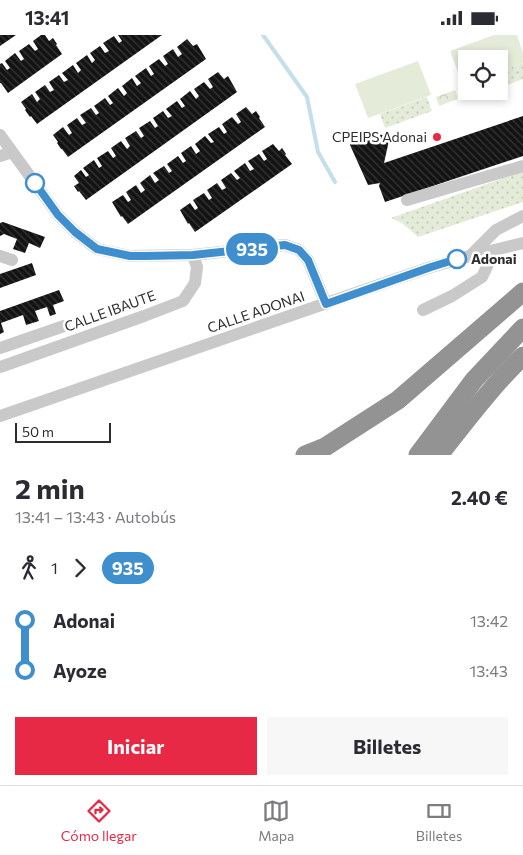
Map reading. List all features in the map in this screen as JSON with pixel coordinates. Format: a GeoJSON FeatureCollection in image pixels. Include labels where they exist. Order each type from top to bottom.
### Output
{"type":"FeatureCollection","features":[{"type":"Feature","properties":{"kind":"highway"},"geometry":{"type":"LineString","coordinates":[[305,455],[325,447],[398,400],[523,292]]}},
{"type":"Feature","properties":{"kind":"highway"},"geometry":{"type":"LineString","coordinates":[[418,455],[474,379],[523,328]]}},
{"type":"Feature","properties":{"kind":"highway"},"geometry":{"type":"LineString","coordinates":[[439,455],[473,411],[523,356]]}},
{"type":"Feature","properties":{"kind":"street"},"geometry":{"type":"LineString","coordinates":[[0,135],[6,154],[58,215],[75,232],[97,249],[130,256],[193,255],[285,245],[299,250],[308,260],[326,304]]}},
{"type":"Feature","properties":{"kind":"street"},"geometry":{"type":"LineString","coordinates":[[407,200],[523,166]]}},
{"type":"Feature","properties":{"kind":"street"},"geometry":{"type":"LineString","coordinates":[[470,256],[496,230],[523,216]]}},
{"type":"Feature","properties":{"kind":"street","name":"CALLE ADONAI"},"geometry":{"type":"LineString","coordinates":[[0,415],[431,267],[523,243]]}},
{"type":"Feature","properties":{"kind":"street"},"geometry":{"type":"LineString","coordinates":[[423,310],[452,296],[482,277],[495,250]]}},
{"type":"Feature","properties":{"kind":"street","name":"CALLE IBAUTE"},"geometry":{"type":"LineString","coordinates":[[0,367],[183,301],[195,283],[197,267],[193,255]]}},
{"type":"Feature","properties":{"kind":"street"},"geometry":{"type":"LineString","coordinates":[[0,349],[64,327]]}},
{"type":"Feature","properties":{"kind":"green space"},"geometry":{"type":"Polygon","coordinates":[[[494,35],[517,35],[523,53],[523,63],[508,69],[508,50],[458,50],[458,72],[450,51],[494,35]]]}},
{"type":"Feature","properties":{"kind":"green space"},"geometry":{"type":"Polygon","coordinates":[[[418,61],[431,95],[368,118],[355,84],[418,61]]]}},
{"type":"Feature","properties":{"kind":"green space"},"geometry":{"type":"Polygon","coordinates":[[[523,63],[523,79],[508,85],[508,69],[523,63]]]}},
{"type":"Feature","properties":{"kind":"green space"},"geometry":{"type":"Polygon","coordinates":[[[455,90],[458,99],[439,106],[436,97],[455,90]]]}},
{"type":"Feature","properties":{"kind":"green space"},"geometry":{"type":"Polygon","coordinates":[[[427,97],[432,111],[385,128],[380,114],[427,97]]]}},
{"type":"Feature","properties":{"kind":"green space"},"geometry":{"type":"Polygon","coordinates":[[[523,171],[523,202],[418,237],[402,223],[391,218],[523,171]]]}},
{"type":"Feature","properties":{"kind":"building"},"geometry":{"type":"Polygon","coordinates":[[[0,35],[16,35],[0,46],[0,35]]]}},
{"type":"Feature","properties":{"kind":"building"},"geometry":{"type":"Polygon","coordinates":[[[41,35],[45,35],[49,41],[53,38],[62,54],[8,93],[0,83],[0,64],[2,63],[7,70],[10,68],[5,61],[15,53],[21,61],[24,59],[19,51],[29,44],[35,51],[38,49],[33,41],[41,35]]]}},
{"type":"Feature","properties":{"kind":"building"},"geometry":{"type":"Polygon","coordinates":[[[118,35],[162,35],[37,124],[30,117],[21,102],[32,94],[37,102],[40,99],[35,92],[45,85],[50,92],[54,90],[49,82],[59,75],[64,82],[68,80],[62,73],[73,65],[78,73],[81,70],[76,63],[87,55],[92,63],[95,60],[90,53],[100,46],[105,53],[109,51],[103,43],[114,36],[119,43],[122,41],[118,35]]]}},
{"type":"Feature","properties":{"kind":"building"},"geometry":{"type":"Polygon","coordinates":[[[187,39],[193,46],[197,44],[206,59],[68,157],[53,135],[63,127],[69,135],[72,133],[67,125],[77,118],[82,125],[86,123],[80,115],[91,108],[96,115],[99,113],[94,106],[105,98],[110,105],[113,103],[108,96],[118,88],[124,96],[127,93],[122,86],[132,78],[137,86],[141,83],[135,76],[146,68],[151,76],[154,74],[149,66],[159,59],[165,66],[168,64],[163,56],[173,49],[178,57],[182,54],[177,47],[187,39]]]}},
{"type":"Feature","properties":{"kind":"building"},"geometry":{"type":"Polygon","coordinates":[[[218,72],[224,79],[228,76],[237,92],[86,200],[78,192],[74,186],[79,183],[74,176],[81,170],[86,177],[89,175],[83,168],[94,160],[99,168],[102,166],[97,158],[108,151],[113,158],[116,156],[111,148],[121,141],[127,149],[130,146],[125,138],[136,131],[141,138],[144,136],[139,128],[150,121],[155,128],[158,126],[153,118],[163,111],[168,118],[172,116],[166,109],[177,101],[182,108],[185,106],[180,99],[190,91],[196,99],[199,96],[194,89],[204,82],[210,89],[213,87],[208,79],[218,72]]]}},
{"type":"Feature","properties":{"kind":"building"},"geometry":{"type":"Polygon","coordinates":[[[246,107],[252,114],[256,111],[265,127],[128,224],[121,217],[112,202],[123,195],[128,202],[131,200],[126,192],[136,185],[141,193],[145,190],[140,183],[150,175],[155,183],[159,180],[153,173],[164,166],[169,173],[172,171],[167,164],[178,156],[183,163],[186,161],[181,153],[191,146],[196,154],[200,151],[195,144],[205,136],[211,143],[214,142],[208,134],[219,127],[224,134],[227,132],[222,124],[232,117],[238,124],[241,122],[236,114],[246,107]]]}},
{"type":"Feature","properties":{"kind":"building"},"geometry":{"type":"Polygon","coordinates":[[[523,116],[523,156],[385,202],[379,186],[380,183],[368,185],[350,145],[350,139],[353,134],[369,133],[390,136],[384,163],[523,116]]]}},
{"type":"Feature","properties":{"kind":"building"},"geometry":{"type":"Polygon","coordinates":[[[273,144],[279,151],[282,148],[292,164],[195,232],[180,210],[190,203],[195,210],[198,208],[193,200],[204,193],[209,200],[212,198],[207,190],[217,183],[222,190],[226,188],[221,180],[231,173],[237,180],[240,178],[234,171],[245,163],[250,171],[254,169],[248,161],[259,154],[264,161],[267,159],[262,151],[273,144]]]}},
{"type":"Feature","properties":{"kind":"building"},"geometry":{"type":"Polygon","coordinates":[[[3,222],[45,237],[40,248],[29,243],[25,253],[13,249],[17,239],[4,234],[0,236],[0,223],[3,222]]]}},
{"type":"Feature","properties":{"kind":"building"},"geometry":{"type":"Polygon","coordinates":[[[32,263],[36,275],[0,288],[0,274],[32,263]]]}},
{"type":"Feature","properties":{"kind":"building"},"geometry":{"type":"Polygon","coordinates":[[[59,290],[64,301],[53,305],[56,314],[50,316],[47,307],[35,311],[39,321],[26,325],[23,315],[1,323],[4,332],[0,334],[0,311],[59,290]]]}},
{"type":"Feature","properties":{"kind":"waterway"},"geometry":{"type":"LineString","coordinates":[[263,35],[307,97],[318,152],[335,182]]}},
{"type":"Feature","properties":{"kind":"bus line","name":"935"},"geometry":{"type":"LineString","coordinates":[[35,183],[58,215],[75,232],[97,249],[130,256],[193,255],[285,245],[299,250],[308,260],[326,304],[457,259]]}},
{"type":"Feature","properties":{"kind":"place","name":"CPEIPS Adonai"},"geometry":{"type":"Point","coordinates":[437,137]}},
{"type":"Feature","properties":{"kind":"place","name":"Adonai"},"geometry":{"type":"Point","coordinates":[457,259]}}]}
